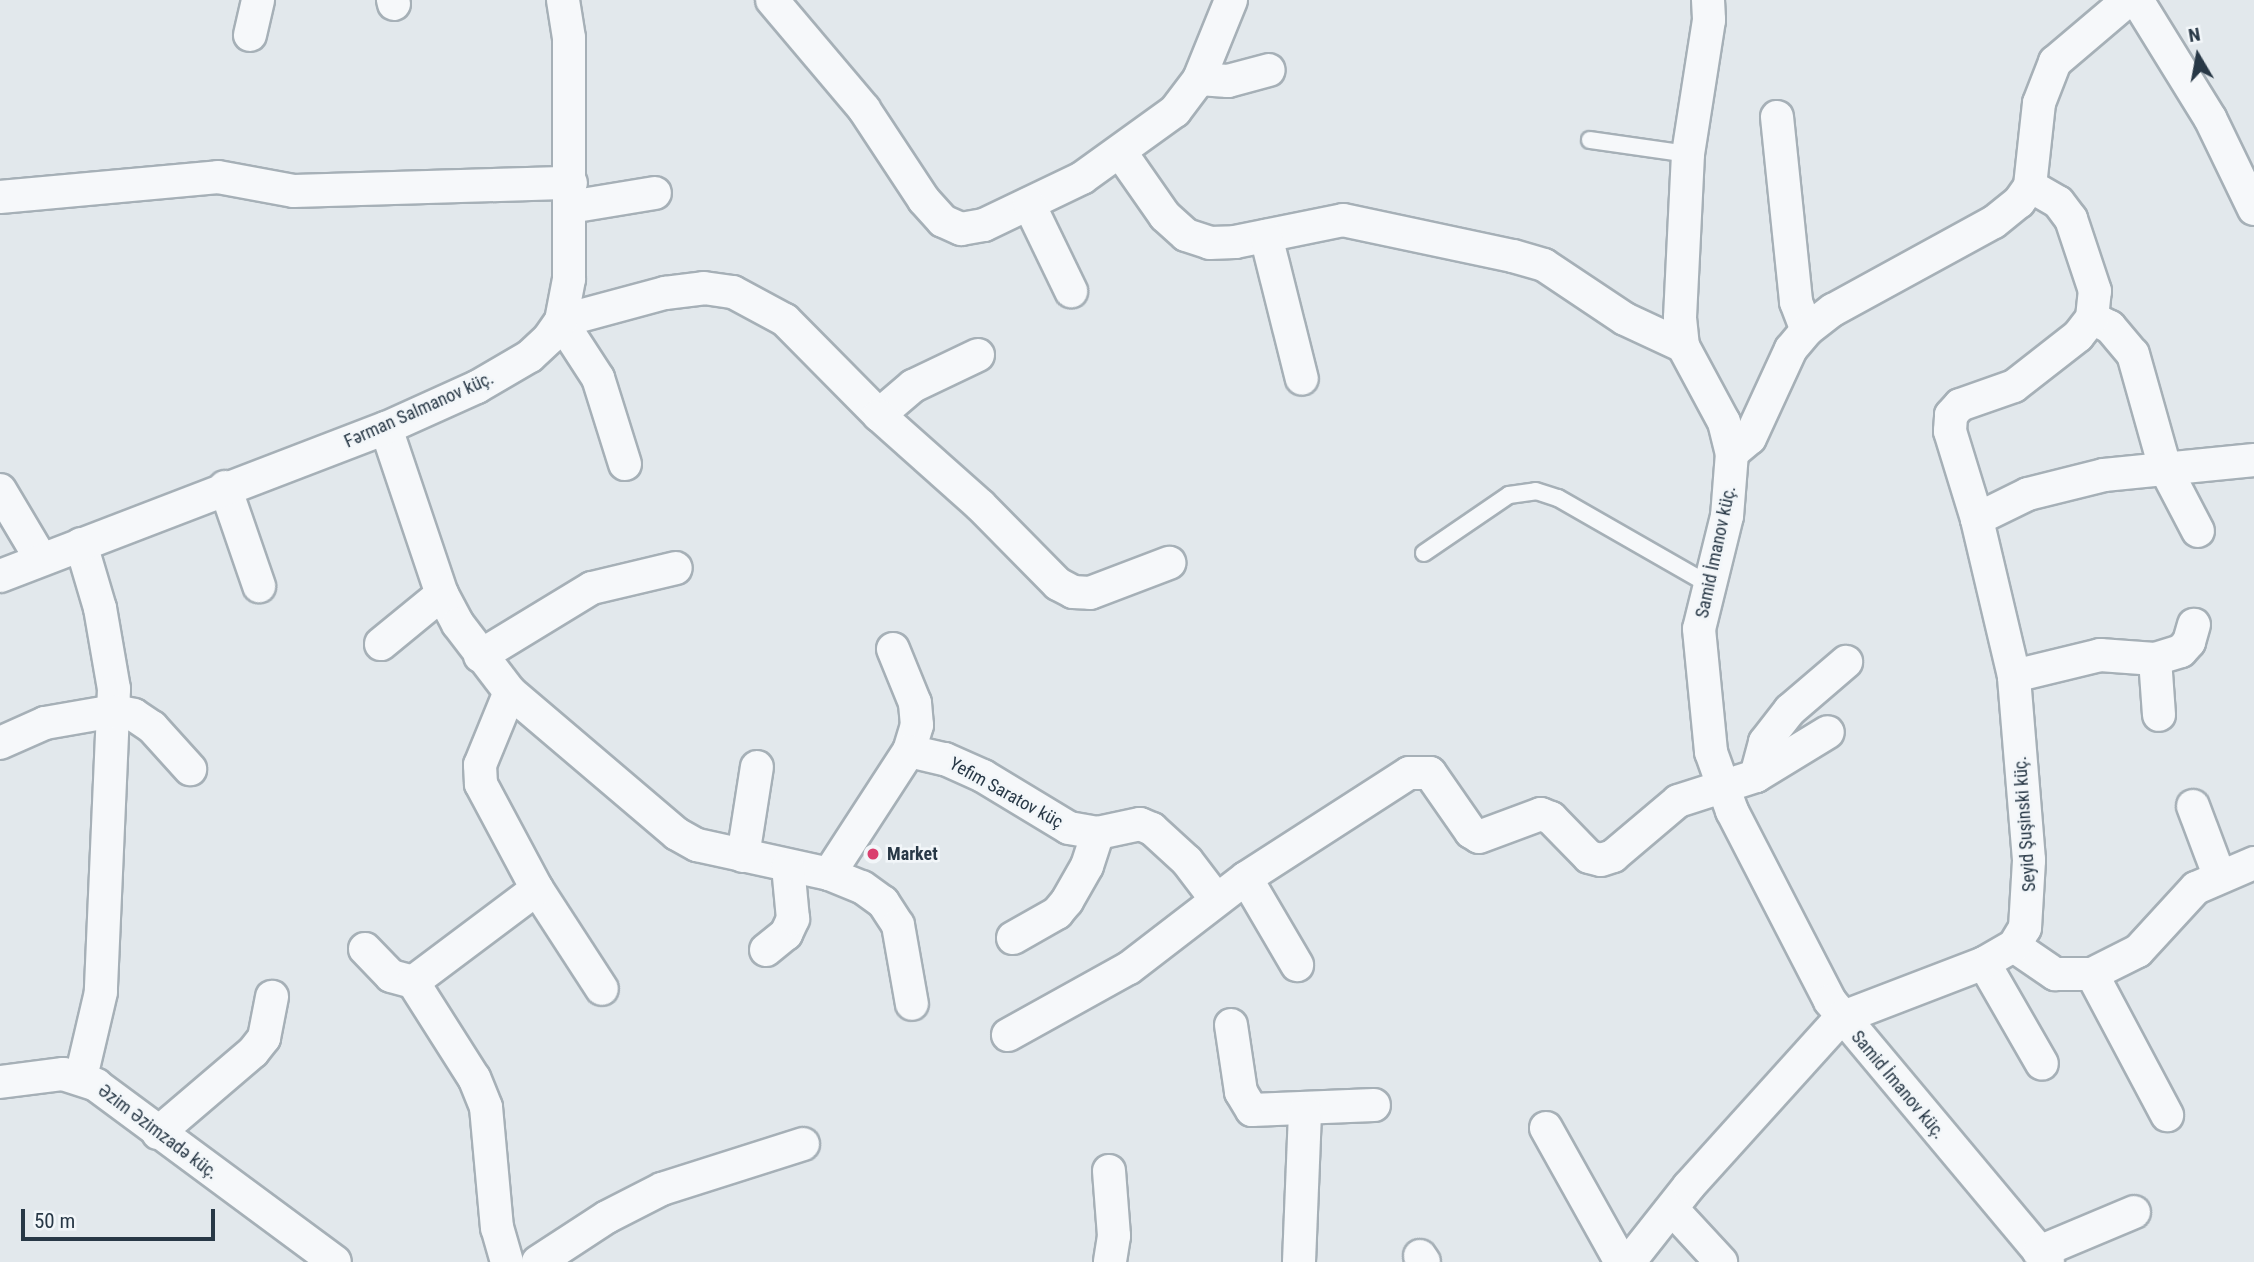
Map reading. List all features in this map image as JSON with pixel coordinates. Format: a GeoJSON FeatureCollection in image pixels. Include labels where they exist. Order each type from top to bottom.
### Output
{"type":"FeatureCollection","features":[{"type":"Feature","properties":{"kind":"street"},"geometry":{"type":"LineString","coordinates":[[250,36],[258,0]]}},
{"type":"Feature","properties":{"kind":"street"},"geometry":{"type":"LineString","coordinates":[[563,0],[569,38],[570,195],[569,279],[561,321],[598,378],[625,464]]}},
{"type":"Feature","properties":{"kind":"street"},"geometry":{"type":"LineString","coordinates":[[772,0],[864,109],[943,221],[961,229],[984,225],[1029,204],[1121,153],[1175,111],[1199,79],[1231,0]]}},
{"type":"Feature","properties":{"kind":"street","name":"Samid İmanov küç."},"geometry":{"type":"LineString","coordinates":[[1708,0],[1709,20],[1688,154],[1683,346],[1724,422],[1732,453],[1727,516],[1699,629],[1702,692],[1711,752],[1723,787],[1811,971],[1841,1018],[2043,1257]]}},
{"type":"Feature","properties":{"kind":"street"},"geometry":{"type":"LineString","coordinates":[[1732,453],[1750,438],[1791,349],[1807,330],[1833,310],[1994,222],[2019,202],[2029,186],[2039,103],[2055,62],[2128,0]]}},
{"type":"Feature","properties":{"kind":"street"},"geometry":{"type":"LineString","coordinates":[[2137,0],[2216,129],[2254,209]]}},
{"type":"Feature","properties":{"kind":"street"},"geometry":{"type":"LineString","coordinates":[[1199,79],[1228,81],[1269,70]]}},
{"type":"Feature","properties":{"kind":"street"},"geometry":{"type":"LineString","coordinates":[[1777,117],[1796,302],[1807,330]]}},
{"type":"Feature","properties":{"kind":"street"},"geometry":{"type":"LineString","coordinates":[[1121,153],[1165,216],[1186,235],[1210,243],[1266,236],[1343,220],[1513,256],[1544,265],[1625,319],[1683,346]]}},
{"type":"Feature","properties":{"kind":"street"},"geometry":{"type":"LineString","coordinates":[[0,197],[218,177],[294,191],[655,194]]}},
{"type":"Feature","properties":{"kind":"street"},"geometry":{"type":"LineString","coordinates":[[2029,186],[2058,202],[2071,219],[2095,291],[2092,318],[2110,327],[2133,354],[2165,468],[2199,531]]}},
{"type":"Feature","properties":{"kind":"street"},"geometry":{"type":"LineString","coordinates":[[1029,204],[1071,290]]}},
{"type":"Feature","properties":{"kind":"street"},"geometry":{"type":"LineString","coordinates":[[1266,236],[1302,379]]}},
{"type":"Feature","properties":{"kind":"street"},"geometry":{"type":"LineString","coordinates":[[561,321],[665,293],[704,288],[733,292],[785,320],[879,415],[1073,593],[1090,593],[1169,563]]}},
{"type":"Feature","properties":{"kind":"street","name":"Seyid Şuşinski küç."},"geometry":{"type":"LineString","coordinates":[[2014,946],[2025,928],[2030,898],[2014,676],[1977,519],[1950,431],[1951,415],[1960,405],[2014,386],[2078,336],[2092,318]]}},
{"type":"Feature","properties":{"kind":"street","name":"Fərman Salmanov küç."},"geometry":{"type":"LineString","coordinates":[[0,576],[225,487],[386,428],[477,387],[530,356],[561,321]]}},
{"type":"Feature","properties":{"kind":"street"},"geometry":{"type":"LineString","coordinates":[[879,415],[913,386],[978,355]]}},
{"type":"Feature","properties":{"kind":"street"},"geometry":{"type":"LineString","coordinates":[[386,428],[442,594],[480,656],[510,692],[677,834],[697,845],[828,874],[862,887],[892,913],[912,1003]]}},
{"type":"Feature","properties":{"kind":"street"},"geometry":{"type":"LineString","coordinates":[[1977,519],[2028,494],[2060,485],[2165,468],[2254,460]]}},
{"type":"Feature","properties":{"kind":"street"},"geometry":{"type":"LineString","coordinates":[[225,487],[259,586]]}},
{"type":"Feature","properties":{"kind":"street"},"geometry":{"type":"LineString","coordinates":[[0,489],[41,559]]}},
{"type":"Feature","properties":{"kind":"street"},"geometry":{"type":"LineString","coordinates":[[81,544],[112,662],[114,711],[102,992],[82,1077]]}},
{"type":"Feature","properties":{"kind":"street"},"geometry":{"type":"LineString","coordinates":[[480,656],[592,588],[676,568]]}},
{"type":"Feature","properties":{"kind":"street"},"geometry":{"type":"LineString","coordinates":[[381,644],[442,594]]}},
{"type":"Feature","properties":{"kind":"street"},"geometry":{"type":"LineString","coordinates":[[2014,676],[2100,656],[2155,659],[2180,651],[2189,642],[2194,625]]}},
{"type":"Feature","properties":{"kind":"street"},"geometry":{"type":"LineString","coordinates":[[828,874],[909,751],[917,725],[915,703],[893,649]]}},
{"type":"Feature","properties":{"kind":"street"},"geometry":{"type":"LineString","coordinates":[[2155,659],[2158,715]]}},
{"type":"Feature","properties":{"kind":"street"},"geometry":{"type":"LineString","coordinates":[[1756,776],[1765,742],[1782,720],[1846,662]]}},
{"type":"Feature","properties":{"kind":"street"},"geometry":{"type":"LineString","coordinates":[[510,692],[482,757],[481,784],[537,889],[603,989]]}},
{"type":"Feature","properties":{"kind":"street"},"geometry":{"type":"LineString","coordinates":[[0,743],[45,723],[114,711],[134,715],[152,727],[190,769]]}},
{"type":"Feature","properties":{"kind":"street"},"geometry":{"type":"LineString","coordinates":[[1008,1035],[1129,968],[1246,878],[1409,773],[1422,770],[1430,773],[1471,832],[1479,837],[1541,814],[1551,818],[1589,857],[1601,860],[1613,856],[1678,801],[1756,776],[1828,732]]}},
{"type":"Feature","properties":{"kind":"street","name":"Yefim Saratov küç"},"geometry":{"type":"LineString","coordinates":[[909,751],[945,759],[1069,828],[1098,833],[1140,824],[1152,829],[1187,862],[1216,899]]}},
{"type":"Feature","properties":{"kind":"street"},"geometry":{"type":"LineString","coordinates":[[743,856],[757,767]]}},
{"type":"Feature","properties":{"kind":"street"},"geometry":{"type":"LineString","coordinates":[[2193,806],[2219,875]]}},
{"type":"Feature","properties":{"kind":"street"},"geometry":{"type":"LineString","coordinates":[[1013,938],[1057,913],[1067,901],[1087,866],[1098,833]]}},
{"type":"Feature","properties":{"kind":"street"},"geometry":{"type":"LineString","coordinates":[[1629,1262],[1673,1210],[1689,1186],[1841,1018],[1984,963],[2014,946],[2055,974],[2092,974],[2138,951],[2173,907],[2219,875],[2254,863]]}},
{"type":"Feature","properties":{"kind":"street"},"geometry":{"type":"LineString","coordinates":[[766,950],[786,934],[793,919],[788,866]]}},
{"type":"Feature","properties":{"kind":"street"},"geometry":{"type":"LineString","coordinates":[[1246,878],[1297,965]]}},
{"type":"Feature","properties":{"kind":"street"},"geometry":{"type":"LineString","coordinates":[[413,982],[537,889]]}},
{"type":"Feature","properties":{"kind":"street"},"geometry":{"type":"LineString","coordinates":[[365,949],[391,976],[413,982],[474,1079],[486,1107],[498,1228],[507,1262]]}},
{"type":"Feature","properties":{"kind":"street"},"geometry":{"type":"LineString","coordinates":[[1984,963],[2042,1064]]}},
{"type":"Feature","properties":{"kind":"street"},"geometry":{"type":"LineString","coordinates":[[2092,974],[2167,1115]]}},
{"type":"Feature","properties":{"kind":"street"},"geometry":{"type":"LineString","coordinates":[[158,1133],[253,1052],[264,1038],[272,997]]}},
{"type":"Feature","properties":{"kind":"street"},"geometry":{"type":"LineString","coordinates":[[1231,1025],[1244,1103],[1252,1110],[1305,1111],[1374,1105]]}},
{"type":"Feature","properties":{"kind":"street","name":"Əzim Əzimzadə küç."},"geometry":{"type":"LineString","coordinates":[[0,1082],[40,1074],[82,1077],[335,1262]]}},
{"type":"Feature","properties":{"kind":"street"},"geometry":{"type":"LineString","coordinates":[[1299,1262],[1305,1111]]}},
{"type":"Feature","properties":{"kind":"street"},"geometry":{"type":"LineString","coordinates":[[1546,1128],[1621,1262]]}},
{"type":"Feature","properties":{"kind":"street"},"geometry":{"type":"LineString","coordinates":[[538,1262],[607,1217],[662,1189],[803,1144]]}},
{"type":"Feature","properties":{"kind":"street"},"geometry":{"type":"LineString","coordinates":[[1109,1171],[1114,1236],[1110,1262]]}},
{"type":"Feature","properties":{"kind":"street"},"geometry":{"type":"LineString","coordinates":[[1673,1210],[1721,1262]]}},
{"type":"Feature","properties":{"kind":"street"},"geometry":{"type":"LineString","coordinates":[[2043,1257],[2134,1212]]}},
{"type":"Feature","properties":{"kind":"lane"},"geometry":{"type":"LineString","coordinates":[[1590,140],[1688,154]]}},
{"type":"Feature","properties":{"kind":"lane"},"geometry":{"type":"LineString","coordinates":[[1424,553],[1509,495],[1536,491],[1558,498],[1708,584]]}},
{"type":"Feature","properties":{"kind":"place","name":"Market"},"geometry":{"type":"Point","coordinates":[873,854]}}]}
